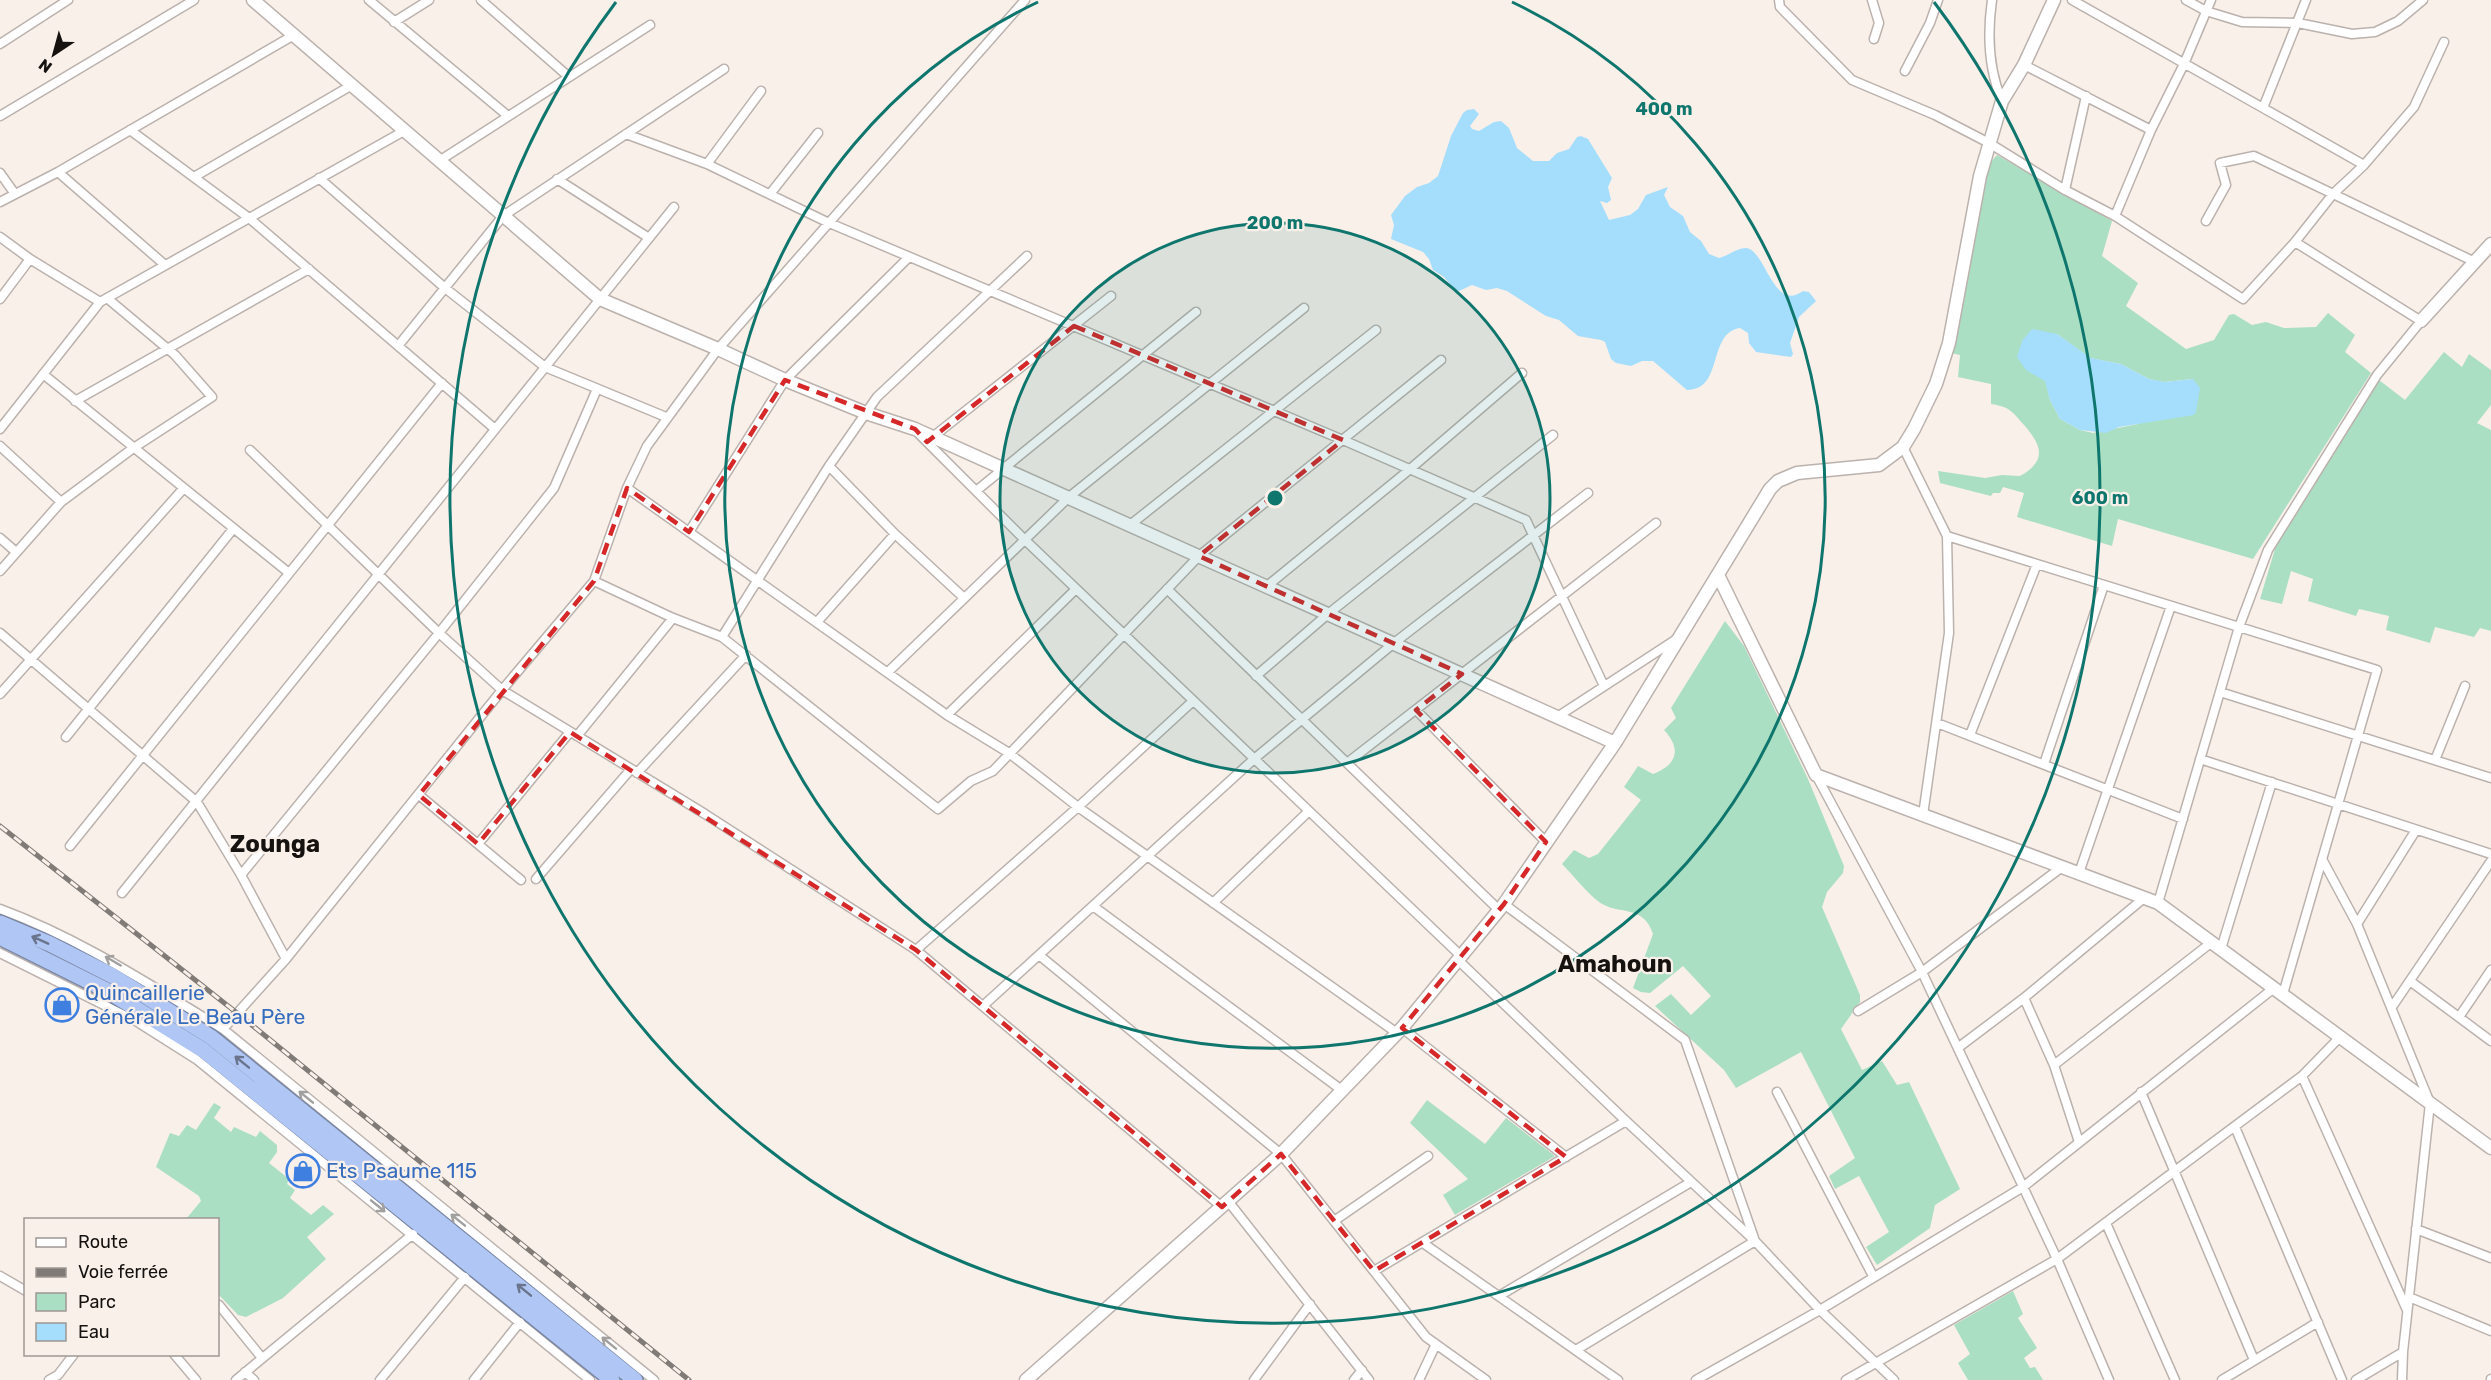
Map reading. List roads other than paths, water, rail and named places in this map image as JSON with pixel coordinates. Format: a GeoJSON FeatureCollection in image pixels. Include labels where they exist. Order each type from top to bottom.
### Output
{"type":"FeatureCollection","features":[{"type":"Feature","properties":{"kind":"highway"},"geometry":{"type":"LineString","coordinates":[[0,923],[50,944],[113,976],[211,1037],[635,1380]]}},
{"type":"Feature","properties":{"kind":"highway"},"geometry":{"type":"LineString","coordinates":[[0,938],[106,990],[203,1050],[612,1380]]}},
{"type":"Feature","properties":{"kind":"street"},"geometry":{"type":"LineString","coordinates":[[0,44],[68,0]]}},
{"type":"Feature","properties":{"kind":"street"},"geometry":{"type":"LineString","coordinates":[[0,116],[194,0]]}},
{"type":"Feature","properties":{"kind":"street"},"geometry":{"type":"LineString","coordinates":[[253,0],[600,299],[785,380],[866,413],[915,429],[930,439],[1069,497],[1615,743]]}},
{"type":"Feature","properties":{"kind":"street"},"geometry":{"type":"LineString","coordinates":[[369,0],[508,116]]}},
{"type":"Feature","properties":{"kind":"street"},"geometry":{"type":"LineString","coordinates":[[394,22],[429,0]]}},
{"type":"Feature","properties":{"kind":"street"},"geometry":{"type":"LineString","coordinates":[[481,0],[569,77]]}},
{"type":"Feature","properties":{"kind":"street"},"geometry":{"type":"LineString","coordinates":[[223,1029],[286,959],[502,690],[594,580],[627,488],[647,446],[718,349],[827,222],[1025,0]]}},
{"type":"Feature","properties":{"kind":"street"},"geometry":{"type":"LineString","coordinates":[[1779,0],[1780,7],[1852,80],[1935,114],[1989,143],[2065,190],[2115,216],[2243,299],[2295,242],[2332,194],[2364,165],[2414,107],[2444,42]]}},
{"type":"Feature","properties":{"kind":"street"},"geometry":{"type":"LineString","coordinates":[[1872,0],[1879,23],[1874,39]]}},
{"type":"Feature","properties":{"kind":"street"},"geometry":{"type":"LineString","coordinates":[[1905,71],[1930,23],[1938,0]]}},
{"type":"Feature","properties":{"kind":"street"},"geometry":{"type":"LineString","coordinates":[[1992,0],[1987,30],[1993,81],[2002,101]]}},
{"type":"Feature","properties":{"kind":"street"},"geometry":{"type":"LineString","coordinates":[[1026,1380],[1281,1154],[1400,1031],[1501,907],[1615,743],[1770,489],[1778,481],[1797,473],[1879,465],[1903,447],[1927,405],[1944,361],[1989,143],[2002,101],[2024,65],[2054,0]]}},
{"type":"Feature","properties":{"kind":"street"},"geometry":{"type":"LineString","coordinates":[[2072,0],[2364,165]]}},
{"type":"Feature","properties":{"kind":"street"},"geometry":{"type":"LineString","coordinates":[[2186,0],[2206,11],[2242,22],[2298,23],[2352,34],[2374,32],[2398,21],[2423,0]]}},
{"type":"Feature","properties":{"kind":"street"},"geometry":{"type":"LineString","coordinates":[[2115,216],[2151,130],[2184,64],[2211,0]]}},
{"type":"Feature","properties":{"kind":"street"},"geometry":{"type":"LineString","coordinates":[[2264,108],[2306,0]]}},
{"type":"Feature","properties":{"kind":"street"},"geometry":{"type":"LineString","coordinates":[[439,161],[650,25]]}},
{"type":"Feature","properties":{"kind":"street"},"geometry":{"type":"LineString","coordinates":[[0,202],[58,172],[294,35]]}},
{"type":"Feature","properties":{"kind":"street"},"geometry":{"type":"LineString","coordinates":[[2024,65],[2151,130]]}},
{"type":"Feature","properties":{"kind":"street"},"geometry":{"type":"LineString","coordinates":[[398,346],[503,216],[724,69]]}},
{"type":"Feature","properties":{"kind":"street"},"geometry":{"type":"LineString","coordinates":[[194,177],[352,85]]}},
{"type":"Feature","properties":{"kind":"street"},"geometry":{"type":"LineString","coordinates":[[707,164],[761,92]]}},
{"type":"Feature","properties":{"kind":"street"},"geometry":{"type":"LineString","coordinates":[[2065,190],[2086,96]]}},
{"type":"Feature","properties":{"kind":"street"},"geometry":{"type":"LineString","coordinates":[[130,130],[249,218],[495,429]]}},
{"type":"Feature","properties":{"kind":"street"},"geometry":{"type":"LineString","coordinates":[[0,429],[103,300],[404,131]]}},
{"type":"Feature","properties":{"kind":"street"},"geometry":{"type":"LineString","coordinates":[[626,134],[707,164],[827,222],[1343,440],[1526,520],[1604,686]]}},
{"type":"Feature","properties":{"kind":"street"},"geometry":{"type":"LineString","coordinates":[[770,195],[818,134]]}},
{"type":"Feature","properties":{"kind":"street"},"geometry":{"type":"LineString","coordinates":[[2206,221],[2226,185],[2220,163],[2254,156],[2475,262]]}},
{"type":"Feature","properties":{"kind":"street"},"geometry":{"type":"LineString","coordinates":[[58,172],[165,265]]}},
{"type":"Feature","properties":{"kind":"street"},"geometry":{"type":"LineString","coordinates":[[0,173],[15,194]]}},
{"type":"Feature","properties":{"kind":"street"},"geometry":{"type":"LineString","coordinates":[[319,178],[445,288],[545,368],[666,417]]}},
{"type":"Feature","properties":{"kind":"street"},"geometry":{"type":"LineString","coordinates":[[557,179],[649,238]]}},
{"type":"Feature","properties":{"kind":"street"},"geometry":{"type":"LineString","coordinates":[[122,893],[674,207]]}},
{"type":"Feature","properties":{"kind":"street"},"geometry":{"type":"LineString","coordinates":[[0,237],[30,259],[103,300],[167,349],[186,366],[212,397],[132,449],[61,501],[0,571]]}},
{"type":"Feature","properties":{"kind":"street"},"geometry":{"type":"LineString","coordinates":[[2295,242],[2421,321]]}},
{"type":"Feature","properties":{"kind":"street"},"geometry":{"type":"LineString","coordinates":[[2158,903],[2239,627],[2260,569],[2275,536],[2377,375],[2421,321],[2491,244]]}},
{"type":"Feature","properties":{"kind":"street"},"geometry":{"type":"LineString","coordinates":[[722,637],[756,579],[877,397],[1027,256]]}},
{"type":"Feature","properties":{"kind":"street"},"geometry":{"type":"LineString","coordinates":[[689,532],[785,380],[909,257]]}},
{"type":"Feature","properties":{"kind":"street"},"geometry":{"type":"LineString","coordinates":[[0,299],[30,259]]}},
{"type":"Feature","properties":{"kind":"street"},"geometry":{"type":"LineString","coordinates":[[75,400],[309,269]]}},
{"type":"Feature","properties":{"kind":"street"},"geometry":{"type":"LineString","coordinates":[[930,439],[1111,297]]}},
{"type":"Feature","properties":{"kind":"street"},"geometry":{"type":"LineString","coordinates":[[888,672],[1069,497],[1304,308]]}},
{"type":"Feature","properties":{"kind":"street"},"geometry":{"type":"LineString","coordinates":[[976,491],[1196,312]]}},
{"type":"Feature","properties":{"kind":"street"},"geometry":{"type":"LineString","coordinates":[[1130,525],[1376,330]]}},
{"type":"Feature","properties":{"kind":"street"},"geometry":{"type":"LineString","coordinates":[[594,580],[673,618],[722,637],[938,809],[971,781],[993,771],[1199,556],[1441,360]]}},
{"type":"Feature","properties":{"kind":"street"},"geometry":{"type":"LineString","coordinates":[[1266,586],[1409,470],[1522,373]]}},
{"type":"Feature","properties":{"kind":"street"},"geometry":{"type":"LineString","coordinates":[[42,374],[132,449],[289,573]]}},
{"type":"Feature","properties":{"kind":"street"},"geometry":{"type":"LineString","coordinates":[[70,846],[442,383]]}},
{"type":"Feature","properties":{"kind":"street"},"geometry":{"type":"LineString","coordinates":[[241,875],[554,488],[597,389]]}},
{"type":"Feature","properties":{"kind":"street"},"geometry":{"type":"LineString","coordinates":[[1256,676],[1328,614],[1553,435]]}},
{"type":"Feature","properties":{"kind":"street"},"geometry":{"type":"LineString","coordinates":[[930,439],[976,491],[1024,539],[1309,812],[1626,1121],[1755,1241],[1820,1310],[1894,1380]]}},
{"type":"Feature","properties":{"kind":"street"},"geometry":{"type":"LineString","coordinates":[[0,446],[61,501]]}},
{"type":"Feature","properties":{"kind":"street"},"geometry":{"type":"LineString","coordinates":[[1903,447],[1947,536],[1950,633],[1923,815]]}},
{"type":"Feature","properties":{"kind":"street"},"geometry":{"type":"LineString","coordinates":[[250,450],[378,575],[502,690],[916,950],[1225,1204],[1310,1304],[1369,1380]]}},
{"type":"Feature","properties":{"kind":"street"},"geometry":{"type":"LineString","coordinates":[[829,466],[895,534],[963,597]]}},
{"type":"Feature","properties":{"kind":"street"},"geometry":{"type":"LineString","coordinates":[[627,488],[947,715],[1009,753],[1078,807],[1213,903],[1400,1031],[1566,1157]]}},
{"type":"Feature","properties":{"kind":"street"},"geometry":{"type":"LineString","coordinates":[[0,694],[183,489]]}},
{"type":"Feature","properties":{"kind":"street"},"geometry":{"type":"LineString","coordinates":[[984,1005],[1254,759],[1394,643],[1588,493]]}},
{"type":"Feature","properties":{"kind":"street"},"geometry":{"type":"LineString","coordinates":[[1347,764],[1656,523]]}},
{"type":"Feature","properties":{"kind":"street"},"geometry":{"type":"LineString","coordinates":[[66,737],[233,529]]}},
{"type":"Feature","properties":{"kind":"street"},"geometry":{"type":"LineString","coordinates":[[817,622],[895,534]]}},
{"type":"Feature","properties":{"kind":"street"},"geometry":{"type":"LineString","coordinates":[[1696,1380],[1820,1310],[2023,1187],[2141,1092],[2279,991],[2322,859],[2377,670],[1947,536]]}},
{"type":"Feature","properties":{"kind":"street"},"geometry":{"type":"LineString","coordinates":[[0,538],[16,552]]}},
{"type":"Feature","properties":{"kind":"street"},"geometry":{"type":"LineString","coordinates":[[1970,735],[2037,564]]}},
{"type":"Feature","properties":{"kind":"street"},"geometry":{"type":"LineString","coordinates":[[1718,574],[1816,775],[1922,972],[1959,1047],[2057,1259],[2109,1380]]}},
{"type":"Feature","properties":{"kind":"street"},"geometry":{"type":"LineString","coordinates":[[2044,764],[2104,585]]}},
{"type":"Feature","properties":{"kind":"street"},"geometry":{"type":"LineString","coordinates":[[947,715],[1076,589]]}},
{"type":"Feature","properties":{"kind":"street"},"geometry":{"type":"LineString","coordinates":[[1167,589],[1347,764],[1501,907],[1685,1040],[1755,1241]]}},
{"type":"Feature","properties":{"kind":"street"},"geometry":{"type":"LineString","coordinates":[[2079,873],[2171,606]]}},
{"type":"Feature","properties":{"kind":"street"},"geometry":{"type":"LineString","coordinates":[[478,844],[673,618]]}},
{"type":"Feature","properties":{"kind":"street"},"geometry":{"type":"LineString","coordinates":[[0,633],[197,802],[241,875],[286,959]]}},
{"type":"Feature","properties":{"kind":"street"},"geometry":{"type":"LineString","coordinates":[[1557,717],[1680,638]]}},
{"type":"Feature","properties":{"kind":"street"},"geometry":{"type":"LineString","coordinates":[[536,879],[634,771],[746,655]]}},
{"type":"Feature","properties":{"kind":"street"},"geometry":{"type":"LineString","coordinates":[[2435,760],[2465,686]]}},
{"type":"Feature","properties":{"kind":"street"},"geometry":{"type":"LineString","coordinates":[[2220,692],[2491,778]]}},
{"type":"Feature","properties":{"kind":"street"},"geometry":{"type":"LineString","coordinates":[[916,950],[1078,807],[1193,701]]}},
{"type":"Feature","properties":{"kind":"street"},"geometry":{"type":"LineString","coordinates":[[1416,710],[1546,842]]}},
{"type":"Feature","properties":{"kind":"street"},"geometry":{"type":"LineString","coordinates":[[1937,723],[2183,819]]}},
{"type":"Feature","properties":{"kind":"street"},"geometry":{"type":"LineString","coordinates":[[2200,759],[2491,854]]}},
{"type":"Feature","properties":{"kind":"street"},"geometry":{"type":"LineString","coordinates":[[1816,775],[2158,903],[2491,1148]]}},
{"type":"Feature","properties":{"kind":"street"},"geometry":{"type":"LineString","coordinates":[[2054,1065],[2217,946],[2272,782]]}},
{"type":"Feature","properties":{"kind":"street"},"geometry":{"type":"LineString","coordinates":[[419,795],[520,880]]}},
{"type":"Feature","properties":{"kind":"street"},"geometry":{"type":"LineString","coordinates":[[1213,903],[1309,812]]}},
{"type":"Feature","properties":{"kind":"street"},"geometry":{"type":"LineString","coordinates":[[2357,924],[2416,830]]}},
{"type":"Feature","properties":{"kind":"street"},"geometry":{"type":"LineString","coordinates":[[2322,859],[2357,924],[2430,1103],[2407,1310],[2402,1380]]}},
{"type":"Feature","properties":{"kind":"street"},"geometry":{"type":"LineString","coordinates":[[2392,1007],[2491,861]]}},
{"type":"Feature","properties":{"kind":"street"},"geometry":{"type":"LineString","coordinates":[[1858,1011],[1922,972],[2062,867]]}},
{"type":"Feature","properties":{"kind":"street"},"geometry":{"type":"LineString","coordinates":[[1959,1047],[2024,998],[2144,898]]}},
{"type":"Feature","properties":{"kind":"street"},"geometry":{"type":"LineString","coordinates":[[1093,906],[1343,1091]]}},
{"type":"Feature","properties":{"kind":"street"},"geometry":{"type":"LineString","coordinates":[[0,909],[54,931],[100,954],[223,1029],[654,1380]]}},
{"type":"Feature","properties":{"kind":"street"},"geometry":{"type":"LineString","coordinates":[[0,953],[136,1021],[196,1059],[590,1380]]}},
{"type":"Feature","properties":{"kind":"street"},"geometry":{"type":"LineString","coordinates":[[1039,955],[1281,1154],[1426,1337],[1486,1380]]}},
{"type":"Feature","properties":{"kind":"street"},"geometry":{"type":"LineString","coordinates":[[2459,1017],[2491,970]]}},
{"type":"Feature","properties":{"kind":"street"},"geometry":{"type":"LineString","coordinates":[[2410,981],[2491,1041]]}},
{"type":"Feature","properties":{"kind":"street"},"geometry":{"type":"LineString","coordinates":[[2024,998],[2054,1065],[2079,1142]]}},
{"type":"Feature","properties":{"kind":"street"},"geometry":{"type":"LineString","coordinates":[[1846,1380],[1876,1365],[2057,1259],[2302,1076],[2341,1036]]}},
{"type":"Feature","properties":{"kind":"street"},"geometry":{"type":"LineString","coordinates":[[2302,1076],[2407,1310]]}},
{"type":"Feature","properties":{"kind":"street"},"geometry":{"type":"LineString","coordinates":[[1778,1092],[1873,1276]]}},
{"type":"Feature","properties":{"kind":"street"},"geometry":{"type":"LineString","coordinates":[[2141,1092],[2254,1360]]}},
{"type":"Feature","properties":{"kind":"street"},"geometry":{"type":"LineString","coordinates":[[1374,1271],[1626,1121]]}},
{"type":"Feature","properties":{"kind":"street"},"geometry":{"type":"LineString","coordinates":[[2235,1127],[2342,1380]]}},
{"type":"Feature","properties":{"kind":"street"},"geometry":{"type":"LineString","coordinates":[[1334,1221],[1428,1156]]}},
{"type":"Feature","properties":{"kind":"street"},"geometry":{"type":"LineString","coordinates":[[1499,1296],[1691,1182]]}},
{"type":"Feature","properties":{"kind":"street"},"geometry":{"type":"LineString","coordinates":[[2106,1222],[2175,1380]]}},
{"type":"Feature","properties":{"kind":"street"},"geometry":{"type":"LineString","coordinates":[[2416,1229],[2491,1258]]}},
{"type":"Feature","properties":{"kind":"street"},"geometry":{"type":"LineString","coordinates":[[236,1380],[413,1234]]}},
{"type":"Feature","properties":{"kind":"street"},"geometry":{"type":"LineString","coordinates":[[1576,1350],[1755,1241]]}},
{"type":"Feature","properties":{"kind":"street"},"geometry":{"type":"LineString","coordinates":[[1423,1243],[1618,1380]]}},
{"type":"Feature","properties":{"kind":"street"},"geometry":{"type":"LineString","coordinates":[[0,1276],[24,1291]]}},
{"type":"Feature","properties":{"kind":"street"},"geometry":{"type":"LineString","coordinates":[[380,1380],[465,1276]]}},
{"type":"Feature","properties":{"kind":"street"},"geometry":{"type":"LineString","coordinates":[[2409,1297],[2491,1331]]}},
{"type":"Feature","properties":{"kind":"street"},"geometry":{"type":"LineString","coordinates":[[1254,1380],[1310,1304]]}},
{"type":"Feature","properties":{"kind":"street"},"geometry":{"type":"LineString","coordinates":[[219,1305],[262,1358]]}},
{"type":"Feature","properties":{"kind":"street"},"geometry":{"type":"LineString","coordinates":[[474,1380],[520,1322]]}},
{"type":"Feature","properties":{"kind":"street"},"geometry":{"type":"LineString","coordinates":[[2222,1380],[2318,1322]]}},
{"type":"Feature","properties":{"kind":"street"},"geometry":{"type":"LineString","coordinates":[[1419,1380],[1436,1344]]}},
{"type":"Feature","properties":{"kind":"street"},"geometry":{"type":"LineString","coordinates":[[2356,1380],[2403,1352]]}},
{"type":"Feature","properties":{"kind":"street"},"geometry":{"type":"LineString","coordinates":[[50,1380],[60,1378],[73,1356]]}},
{"type":"Feature","properties":{"kind":"street"},"geometry":{"type":"LineString","coordinates":[[176,1356],[196,1380]]}},
{"type":"Feature","properties":{"kind":"street"},"geometry":{"type":"LineString","coordinates":[[1354,1380],[1362,1370]]}},
{"type":"Feature","properties":{"kind":"street"},"geometry":{"type":"LineString","coordinates":[[245,1372],[254,1380]]}},
{"type":"Feature","properties":{"kind":"street"},"geometry":{"type":"LineString","coordinates":[[573,1380],[580,1372]]}},
{"type":"Feature","properties":{"kind":"water"},"geometry":{"type":"Polygon","coordinates":[[[1474,109],[1479,114],[1470,126],[1472,129],[1479,131],[1494,122],[1501,121],[1509,128],[1517,148],[1533,161],[1549,161],[1557,153],[1569,149],[1577,137],[1588,139],[1612,178],[1608,187],[1611,200],[1607,203],[1600,201],[1609,220],[1630,215],[1638,209],[1646,195],[1668,187],[1664,195],[1670,207],[1683,216],[1690,232],[1701,241],[1709,254],[1719,258],[1746,248],[1753,251],[1777,288],[1784,294],[1793,296],[1803,291],[1809,292],[1816,301],[1799,317],[1790,343],[1793,354],[1791,357],[1756,352],[1749,343],[1748,333],[1740,328],[1730,332],[1723,340],[1706,381],[1699,388],[1687,390],[1653,361],[1642,361],[1631,366],[1616,363],[1611,359],[1605,342],[1578,336],[1559,320],[1546,316],[1507,291],[1497,288],[1486,290],[1472,285],[1459,291],[1454,289],[1444,277],[1433,270],[1429,259],[1423,252],[1391,239],[1394,225],[1391,215],[1405,196],[1438,176],[1451,136],[1463,113],[1474,109]]]}},
{"type":"Feature","properties":{"kind":"water"},"geometry":{"type":"Polygon","coordinates":[[[2032,329],[2057,334],[2091,358],[2121,364],[2149,379],[2165,382],[2193,379],[2200,388],[2196,412],[2194,415],[2119,427],[2106,433],[2080,430],[2060,419],[2050,400],[2045,381],[2026,370],[2017,357],[2022,341],[2032,329]]]}},
{"type":"Feature","properties":{"kind":"railway"},"geometry":{"type":"LineString","coordinates":[[0,826],[237,1013],[689,1380]]}},
{"type":"Feature","properties":{"kind":"place","name":"Quincaillerie Générale Le Beau Père"},"geometry":{"type":"Point","coordinates":[62,1005]}},
{"type":"Feature","properties":{"kind":"place","name":"Ets Psaume 115"},"geometry":{"type":"Point","coordinates":[303,1171]}},
{"type":"Feature","properties":{"kind":"district","name":"Zounga"},"geometry":{"type":"Point","coordinates":[275,844]}},
{"type":"Feature","properties":{"kind":"district","name":"Amahoun"},"geometry":{"type":"Point","coordinates":[1615,964]}}]}
